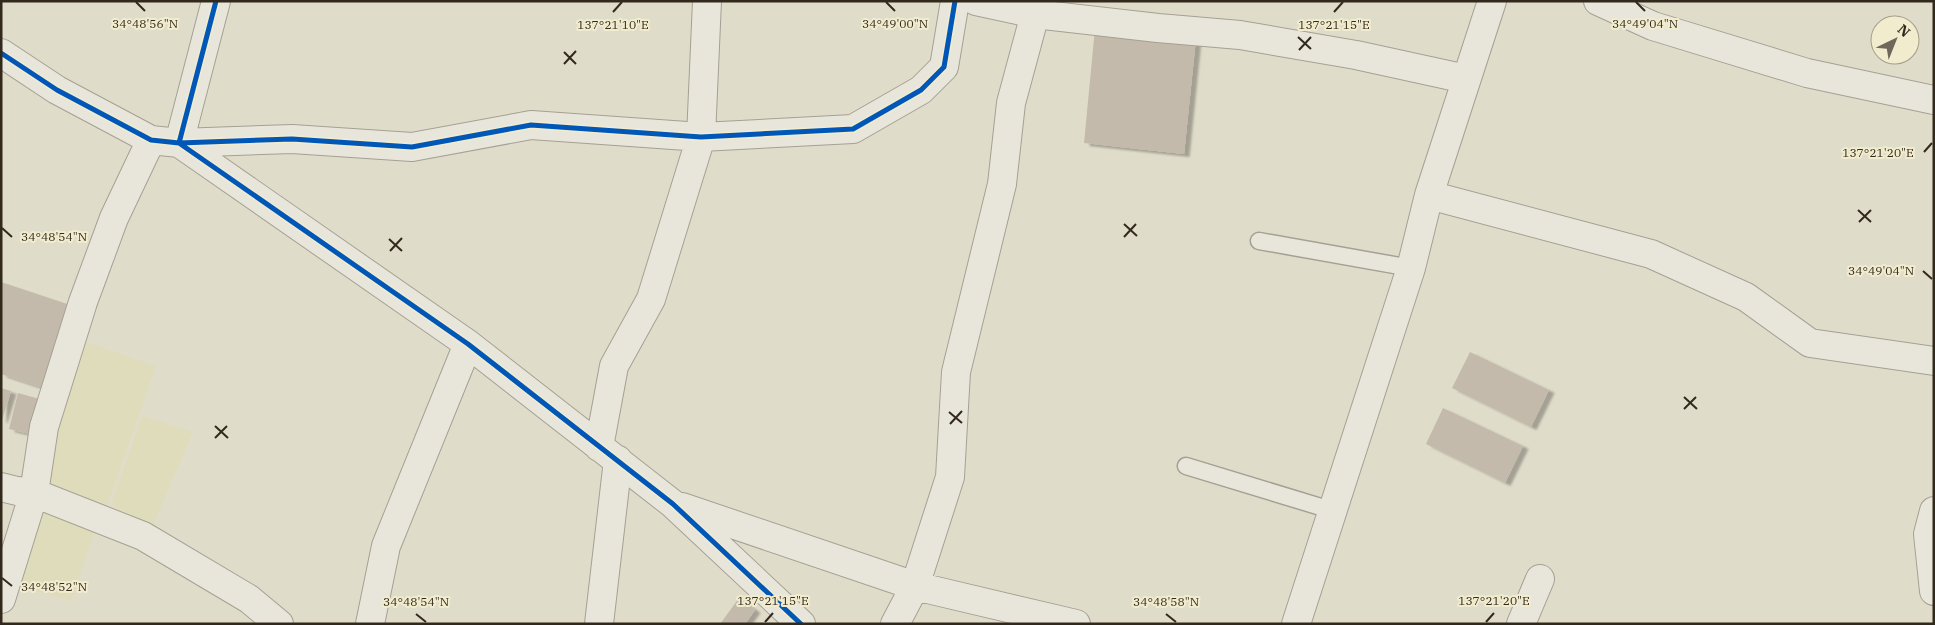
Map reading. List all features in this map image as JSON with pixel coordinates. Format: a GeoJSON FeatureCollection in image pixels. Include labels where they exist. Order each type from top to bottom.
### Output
{"type":"FeatureCollection","features":[{"type":"Feature","properties":{"kind":"street"},"geometry":{"type":"LineString","coordinates":[[179,143],[216,1]]}},
{"type":"Feature","properties":{"kind":"street"},"geometry":{"type":"LineString","coordinates":[[599,624],[614,366],[651,299],[701,137],[707,1]]}},
{"type":"Feature","properties":{"kind":"street"},"geometry":{"type":"LineString","coordinates":[[1,53],[58,90],[151,140],[179,143],[292,139],[412,147],[531,125],[701,137],[853,129],[921,90],[944,67],[955,1]]}},
{"type":"Feature","properties":{"kind":"street"},"geometry":{"type":"LineString","coordinates":[[976,1],[1035,14],[1240,35],[1356,54],[1466,79]]}},
{"type":"Feature","properties":{"kind":"street"},"geometry":{"type":"LineString","coordinates":[[1296,624],[1334,512],[1411,268],[1430,195],[1492,1]]}},
{"type":"Feature","properties":{"kind":"street"},"geometry":{"type":"LineString","coordinates":[[1598,1],[1653,26],[1807,73],[1934,100]]}},
{"type":"Feature","properties":{"kind":"street"},"geometry":{"type":"LineString","coordinates":[[896,624],[915,586],[950,477],[956,372],[1002,184],[1011,103],[1035,14]]}},
{"type":"Feature","properties":{"kind":"street"},"geometry":{"type":"LineString","coordinates":[[1,599],[34,493],[44,427],[83,302],[114,218],[151,140]]}},
{"type":"Feature","properties":{"kind":"street"},"geometry":{"type":"LineString","coordinates":[[179,143],[468,344],[674,504],[801,624]]}},
{"type":"Feature","properties":{"kind":"street"},"geometry":{"type":"LineString","coordinates":[[1430,195],[1651,254],[1746,298],[1810,343],[1934,361]]}},
{"type":"Feature","properties":{"kind":"street"},"geometry":{"type":"LineString","coordinates":[[370,624],[386,546],[468,344]]}},
{"type":"Feature","properties":{"kind":"street"},"geometry":{"type":"LineString","coordinates":[[1,487],[34,493],[143,536],[249,599],[279,624]]}},
{"type":"Feature","properties":{"kind":"street"},"geometry":{"type":"LineString","coordinates":[[674,504],[915,586],[1076,624]]}},
{"type":"Feature","properties":{"kind":"street"},"geometry":{"type":"LineString","coordinates":[[1934,511],[1928,534],[1934,591]]}},
{"type":"Feature","properties":{"kind":"street"},"geometry":{"type":"LineString","coordinates":[[1521,624],[1540,579]]}},
{"type":"Feature","properties":{"kind":"lane"},"geometry":{"type":"LineString","coordinates":[[1259,241],[1411,268]]}},
{"type":"Feature","properties":{"kind":"lane"},"geometry":{"type":"LineString","coordinates":[[1186,466],[1334,512]]}},
{"type":"Feature","properties":{"kind":"shaded area"},"geometry":{"type":"Polygon","coordinates":[[[83,341],[156,366],[107,506],[42,483],[83,341]]]}},
{"type":"Feature","properties":{"kind":"shaded area"},"geometry":{"type":"Polygon","coordinates":[[[142,416],[193,432],[152,527],[111,505],[142,416]]]}},
{"type":"Feature","properties":{"kind":"shaded area"},"geometry":{"type":"Polygon","coordinates":[[[39,507],[97,523],[71,601],[16,585],[39,507]]]}},
{"type":"Feature","properties":{"kind":"building"},"geometry":{"type":"Polygon","coordinates":[[[1095,28],[1196,38],[1184,154],[1084,143],[1095,28]]]}},
{"type":"Feature","properties":{"kind":"building"},"geometry":{"type":"Polygon","coordinates":[[[1,282],[76,307],[49,390],[1,374],[1,282]]]}},
{"type":"Feature","properties":{"kind":"building"},"geometry":{"type":"Polygon","coordinates":[[[1470,352],[1549,390],[1531,427],[1452,388],[1470,352]]]}},
{"type":"Feature","properties":{"kind":"building"},"geometry":{"type":"Polygon","coordinates":[[[1,388],[11,391],[2,420],[1,420],[1,388]]]}},
{"type":"Feature","properties":{"kind":"building"},"geometry":{"type":"Polygon","coordinates":[[[18,393],[39,399],[30,434],[9,429],[18,393]]]}},
{"type":"Feature","properties":{"kind":"building"},"geometry":{"type":"Polygon","coordinates":[[[1443,408],[1523,446],[1505,483],[1426,444],[1443,408]]]}},
{"type":"Feature","properties":{"kind":"building"},"geometry":{"type":"Polygon","coordinates":[[[739,598],[755,610],[745,624],[720,624],[739,598]]]}},
{"type":"Feature","properties":{"kind":"cycle path"},"geometry":{"type":"LineString","coordinates":[[216,1],[179,143],[292,139],[412,147],[531,125],[701,137],[853,129],[921,90],[944,67],[955,1]]}},
{"type":"Feature","properties":{"kind":"cycle path"},"geometry":{"type":"LineString","coordinates":[[1,53],[57,90],[151,140],[179,143],[468,344],[673,504],[801,624]]}}]}
